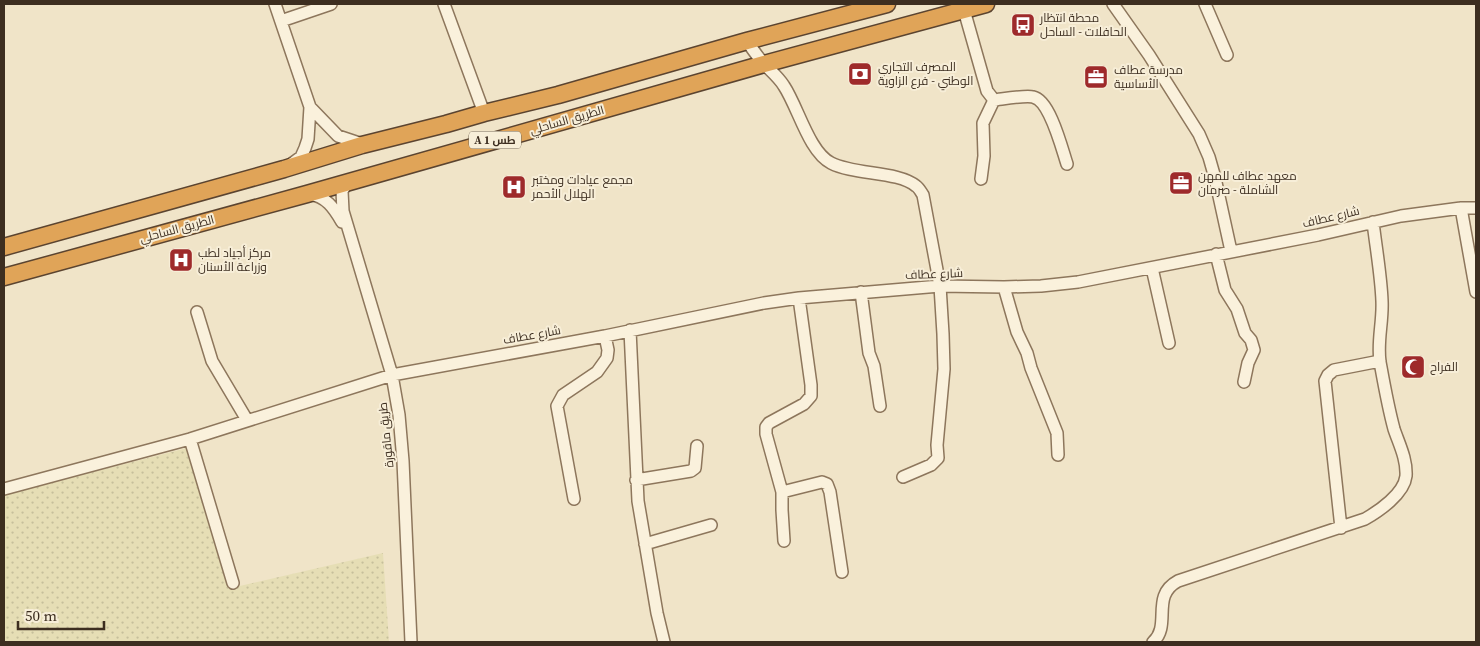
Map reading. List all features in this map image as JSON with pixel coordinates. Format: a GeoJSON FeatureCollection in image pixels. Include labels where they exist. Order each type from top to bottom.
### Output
{"type":"FeatureCollection","features":[{"type":"Feature","properties":{"kind":"highway","name":"الطريق الساحلي"},"geometry":{"type":"LineString","coordinates":[[4,247],[362,145],[446,124],[484,112],[558,95],[747,41],[887,4]]}},
{"type":"Feature","properties":{"kind":"highway","name":"الطريق الساحلي"},"geometry":{"type":"LineString","coordinates":[[4,277],[307,194],[764,64],[986,4]]}},
{"type":"Feature","properties":{"kind":"street"},"geometry":{"type":"LineString","coordinates":[[275,4],[310,107],[308,139],[305,148],[301,157],[284,168]]}},
{"type":"Feature","properties":{"kind":"street"},"geometry":{"type":"LineString","coordinates":[[281,21],[330,4]]}},
{"type":"Feature","properties":{"kind":"street"},"geometry":{"type":"LineString","coordinates":[[444,4],[484,112]]}},
{"type":"Feature","properties":{"kind":"street"},"geometry":{"type":"LineString","coordinates":[[1113,4],[1149,55],[1199,134],[1216,178],[1230,252]]}},
{"type":"Feature","properties":{"kind":"street"},"geometry":{"type":"LineString","coordinates":[[1205,4],[1227,55]]}},
{"type":"Feature","properties":{"kind":"street"},"geometry":{"type":"LineString","coordinates":[[964,10],[987,91],[994,100]]}},
{"type":"Feature","properties":{"kind":"street"},"geometry":{"type":"LineString","coordinates":[[747,41],[764,64],[784,84],[813,145],[821,156],[832,164],[910,182],[918,187],[922,196],[940,286],[944,369],[937,445],[938,458],[931,465],[903,477]]}},
{"type":"Feature","properties":{"kind":"street"},"geometry":{"type":"LineString","coordinates":[[994,100],[1032,96],[1041,100],[1052,120],[1067,164]]}},
{"type":"Feature","properties":{"kind":"street"},"geometry":{"type":"LineString","coordinates":[[981,179],[984,156],[983,123],[994,100]]}},
{"type":"Feature","properties":{"kind":"street"},"geometry":{"type":"LineString","coordinates":[[310,107],[338,136],[362,145]]}},
{"type":"Feature","properties":{"kind":"street","name":"طريق ماقورة"},"geometry":{"type":"LineString","coordinates":[[347,182],[342,191],[343,211],[348,233],[392,374],[399,415],[411,642]]}},
{"type":"Feature","properties":{"kind":"street","name":"طريق ماقورة"},"geometry":{"type":"LineString","coordinates":[[307,194],[316,195],[328,202],[348,233]]}},
{"type":"Feature","properties":{"kind":"street"},"geometry":{"type":"LineString","coordinates":[[1461,208],[1476,292]]}},
{"type":"Feature","properties":{"kind":"street","name":"شارع عطاف"},"geometry":{"type":"LineString","coordinates":[[4,489],[190,439],[392,374],[605,336],[764,303],[861,292],[940,286],[1041,286],[1078,282],[1318,235],[1401,216],[1461,208],[1476,208]]}},
{"type":"Feature","properties":{"kind":"street"},"geometry":{"type":"LineString","coordinates":[[1153,642],[1158,636],[1164,593],[1170,585],[1186,578],[1365,519],[1377,512],[1398,493],[1403,485],[1406,477],[1404,459],[1393,424],[1380,361],[1379,343],[1382,302],[1373,222]]}},
{"type":"Feature","properties":{"kind":"street"},"geometry":{"type":"LineString","coordinates":[[1216,254],[1224,290],[1237,310],[1245,333],[1251,340],[1254,350],[1248,363],[1244,382]]}},
{"type":"Feature","properties":{"kind":"street"},"geometry":{"type":"LineString","coordinates":[[1152,268],[1169,343]]}},
{"type":"Feature","properties":{"kind":"street"},"geometry":{"type":"LineString","coordinates":[[1004,287],[1017,332],[1027,353],[1031,368],[1057,433],[1058,455]]}},
{"type":"Feature","properties":{"kind":"street"},"geometry":{"type":"LineString","coordinates":[[861,292],[868,353],[874,366],[880,406]]}},
{"type":"Feature","properties":{"kind":"street"},"geometry":{"type":"LineString","coordinates":[[784,541],[782,492],[766,434],[766,427],[768,423],[804,404],[810,396],[811,384],[800,298]]}},
{"type":"Feature","properties":{"kind":"street"},"geometry":{"type":"LineString","coordinates":[[197,312],[212,361],[247,420]]}},
{"type":"Feature","properties":{"kind":"street"},"geometry":{"type":"LineString","coordinates":[[630,330],[638,501],[657,613],[664,642]]}},
{"type":"Feature","properties":{"kind":"street"},"geometry":{"type":"LineString","coordinates":[[574,499],[558,406],[563,395],[597,372],[607,358],[608,350],[605,336]]}},
{"type":"Feature","properties":{"kind":"street"},"geometry":{"type":"LineString","coordinates":[[1341,528],[1325,381],[1334,370],[1380,361]]}},
{"type":"Feature","properties":{"kind":"street"},"geometry":{"type":"LineString","coordinates":[[190,439],[233,583]]}},
{"type":"Feature","properties":{"kind":"street"},"geometry":{"type":"LineString","coordinates":[[636,480],[691,471],[695,468],[696,446]]}},
{"type":"Feature","properties":{"kind":"street"},"geometry":{"type":"LineString","coordinates":[[782,492],[822,482],[827,484],[830,492],[842,572]]}},
{"type":"Feature","properties":{"kind":"street"},"geometry":{"type":"LineString","coordinates":[[645,544],[711,526]]}},
{"type":"Feature","properties":{"kind":"shaded area"},"geometry":{"type":"Polygon","coordinates":[[[187,448],[231,588],[383,553],[389,642],[4,642],[4,495],[187,448]]]}},
{"type":"Feature","properties":{"kind":"place","name":"محطة انتظار الحافلات - الساحل"},"geometry":{"type":"Point","coordinates":[1023,25]}},
{"type":"Feature","properties":{"kind":"place","name":"المصرف التجاري الوطني - فرع الزاوية"},"geometry":{"type":"Point","coordinates":[860,74]}},
{"type":"Feature","properties":{"kind":"place","name":"مدرسة عطاف الأساسية"},"geometry":{"type":"Point","coordinates":[1096,77]}},
{"type":"Feature","properties":{"kind":"place","name":"معهد عطاف للمهن الشاملة - صرمان"},"geometry":{"type":"Point","coordinates":[1181,183]}},
{"type":"Feature","properties":{"kind":"place","name":"مجمع عيادات ومختبر الهلال الأحمر"},"geometry":{"type":"Point","coordinates":[514,187]}},
{"type":"Feature","properties":{"kind":"place","name":"مركز أجياد لطب وزراعة الأسنان"},"geometry":{"type":"Point","coordinates":[181,260]}},
{"type":"Feature","properties":{"kind":"place","name":"الفراح"},"geometry":{"type":"Point","coordinates":[1413,367]}}]}
